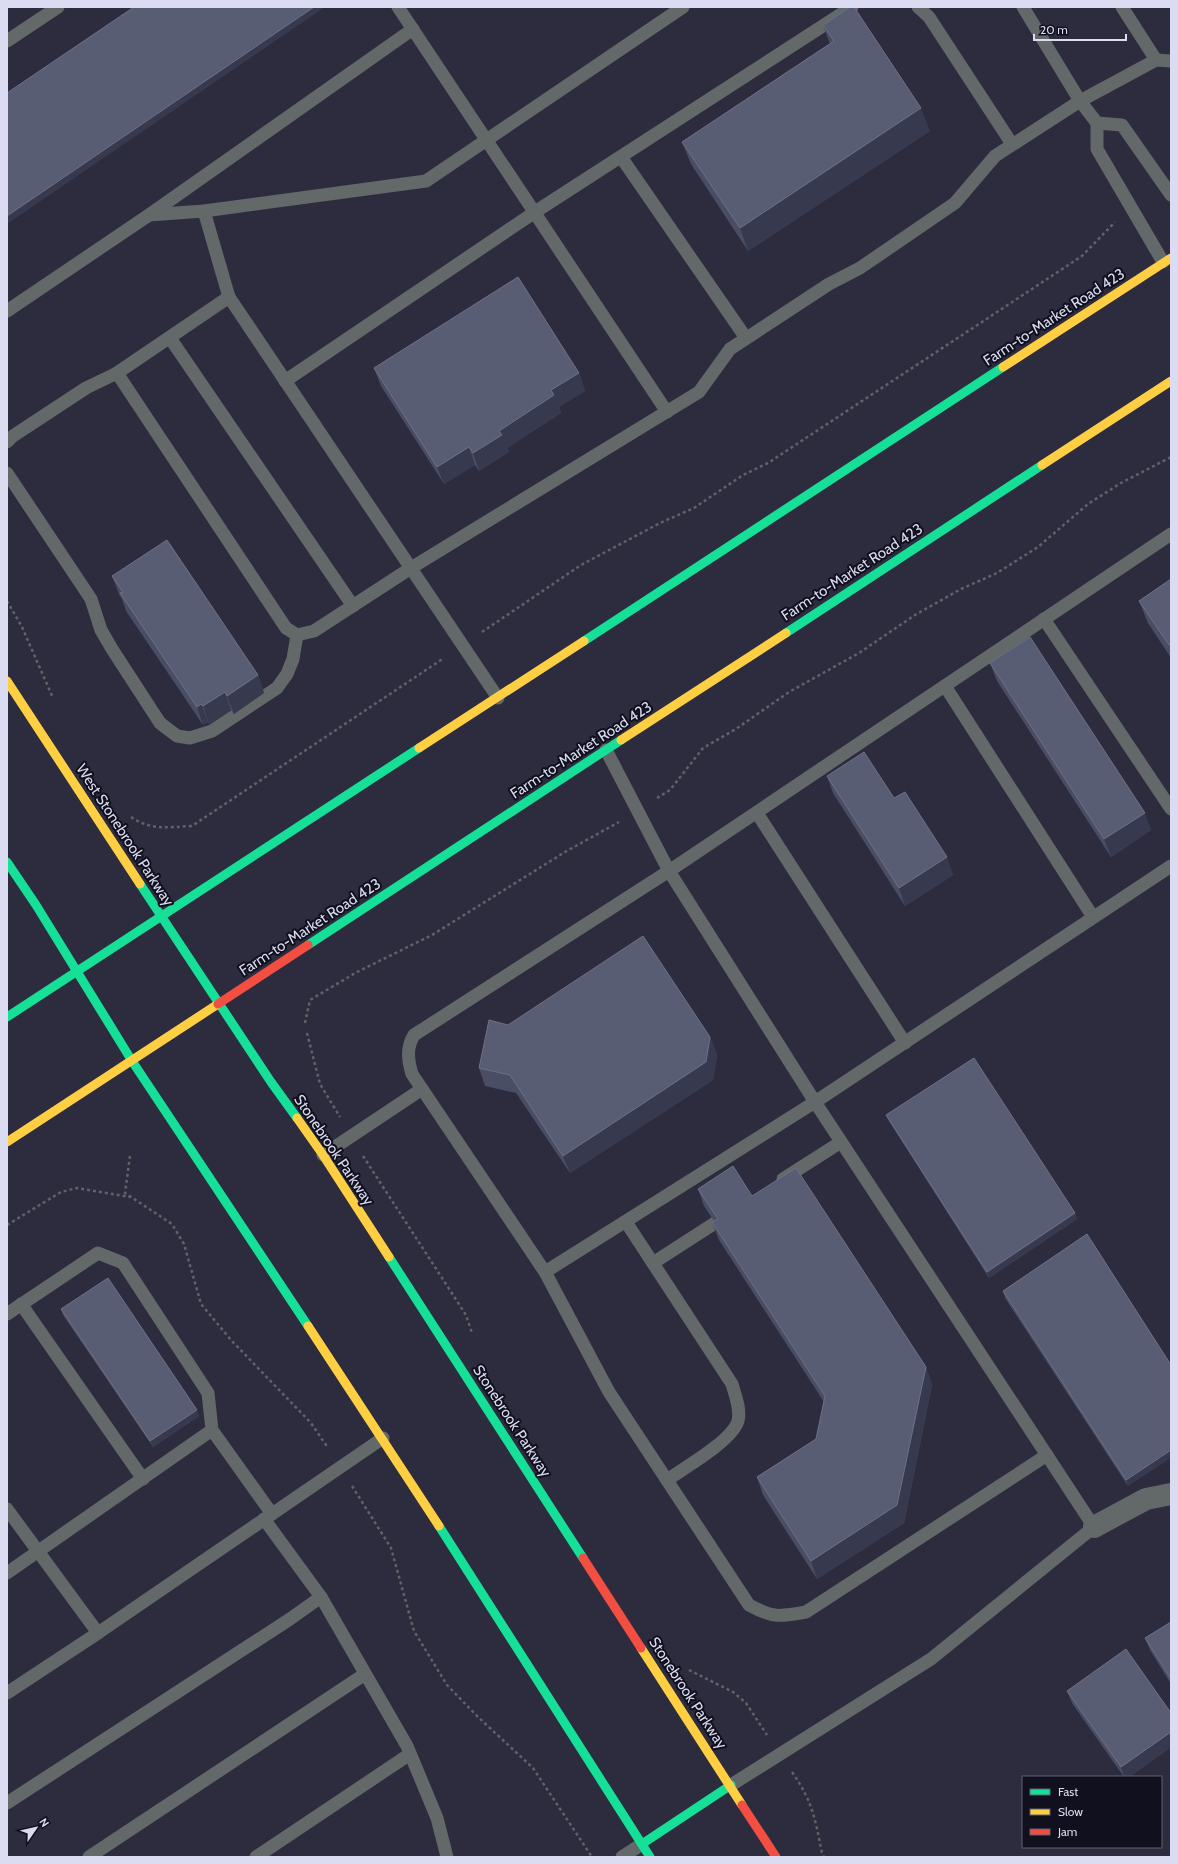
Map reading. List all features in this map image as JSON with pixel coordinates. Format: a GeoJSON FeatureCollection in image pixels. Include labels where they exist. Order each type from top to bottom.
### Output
{"type":"FeatureCollection","features":[{"type":"Feature","properties":{"kind":"main road","name":"Farm-to-Market Road 423"},"geometry":{"type":"LineString","coordinates":[[7,1018],[1167,263]]}},
{"type":"Feature","properties":{"kind":"main road","name":"Farm-to-Market Road 423"},"geometry":{"type":"LineString","coordinates":[[7,1142],[1171,381]]}},
{"type":"Feature","properties":{"kind":"main road","name":"West Stonebrook Parkway"},"geometry":{"type":"LineString","coordinates":[[7,681],[220,1003]]}},
{"type":"Feature","properties":{"kind":"main road"},"geometry":{"type":"LineString","coordinates":[[7,862],[36,905],[132,1061],[383,1438],[650,1857]]}},
{"type":"Feature","properties":{"kind":"main road","name":"Stonebrook Parkway"},"geometry":{"type":"LineString","coordinates":[[220,1003],[271,1082],[323,1155],[731,1785],[776,1857]]}},
{"type":"Feature","properties":{"kind":"main road"},"geometry":{"type":"LineString","coordinates":[[642,1844],[731,1785]]}},
{"type":"Feature","properties":{"kind":"street"},"geometry":{"type":"LineString","coordinates":[[1094,1527],[1146,1499],[1171,1494]]}},
{"type":"Feature","properties":{"kind":"lane"},"geometry":{"type":"LineString","coordinates":[[7,41],[58,7]]}},
{"type":"Feature","properties":{"kind":"lane"},"geometry":{"type":"LineString","coordinates":[[398,7],[667,412]]}},
{"type":"Feature","properties":{"kind":"lane"},"geometry":{"type":"LineString","coordinates":[[149,215],[204,211],[426,182],[683,7]]}},
{"type":"Feature","properties":{"kind":"lane"},"geometry":{"type":"LineString","coordinates":[[286,381],[535,212],[852,7]]}},
{"type":"Feature","properties":{"kind":"lane"},"geometry":{"type":"LineString","coordinates":[[918,7],[929,17],[1012,144]]}},
{"type":"Feature","properties":{"kind":"lane"},"geometry":{"type":"LineString","coordinates":[[1023,7],[1080,101],[1098,123],[1097,149],[1133,210],[1167,263]]}},
{"type":"Feature","properties":{"kind":"lane"},"geometry":{"type":"LineString","coordinates":[[1122,7],[1156,60]]}},
{"type":"Feature","properties":{"kind":"lane"},"geometry":{"type":"LineString","coordinates":[[7,311],[149,215],[413,29]]}},
{"type":"Feature","properties":{"kind":"lane"},"geometry":{"type":"LineString","coordinates":[[117,373],[286,628],[297,635],[314,631],[411,568],[699,392],[730,349],[829,284],[860,268],[955,203],[995,156],[1012,144],[1080,101],[1156,60],[1171,61]]}},
{"type":"Feature","properties":{"kind":"lane"},"geometry":{"type":"LineString","coordinates":[[1098,123],[1122,125],[1171,195]]}},
{"type":"Feature","properties":{"kind":"lane"},"geometry":{"type":"LineString","coordinates":[[621,157],[746,338]]}},
{"type":"Feature","properties":{"kind":"lane"},"geometry":{"type":"LineString","coordinates":[[204,211],[229,297],[498,698]]}},
{"type":"Feature","properties":{"kind":"lane"},"geometry":{"type":"LineString","coordinates":[[7,442],[13,436],[86,388],[117,373],[229,297]]}},
{"type":"Feature","properties":{"kind":"lane"},"geometry":{"type":"LineString","coordinates":[[170,338],[353,606]]}},
{"type":"Feature","properties":{"kind":"lane"},"geometry":{"type":"LineString","coordinates":[[7,473],[91,599],[101,630],[112,650],[160,723],[177,736],[190,738],[212,731],[277,688],[287,674],[293,660],[297,635]]}},
{"type":"Feature","properties":{"kind":"lane"},"geometry":{"type":"LineString","coordinates":[[1047,1456],[806,1612],[784,1616],[766,1614],[749,1606],[609,1392],[545,1272],[412,1074],[408,1059],[410,1043],[414,1035],[757,813],[1171,534]]}},
{"type":"Feature","properties":{"kind":"lane"},"geometry":{"type":"LineString","coordinates":[[1044,619],[1171,809]]}},
{"type":"Feature","properties":{"kind":"lane"},"geometry":{"type":"LineString","coordinates":[[945,686],[1093,917]]}},
{"type":"Feature","properties":{"kind":"lane"},"geometry":{"type":"LineString","coordinates":[[606,750],[669,871],[815,1102],[1094,1527],[931,1659],[731,1785]]}},
{"type":"Feature","properties":{"kind":"lane"},"geometry":{"type":"LineString","coordinates":[[757,813],[905,1042]]}},
{"type":"Feature","properties":{"kind":"lane"},"geometry":{"type":"LineString","coordinates":[[545,1272],[815,1102],[1171,866]]}},
{"type":"Feature","properties":{"kind":"lane"},"geometry":{"type":"LineString","coordinates":[[323,1155],[422,1089]]}},
{"type":"Feature","properties":{"kind":"lane"},"geometry":{"type":"LineString","coordinates":[[769,1188],[841,1142]]}},
{"type":"Feature","properties":{"kind":"lane"},"geometry":{"type":"LineString","coordinates":[[626,1222],[732,1384],[738,1403],[738,1421],[727,1437],[667,1480]]}},
{"type":"Feature","properties":{"kind":"lane"},"geometry":{"type":"LineString","coordinates":[[653,1263],[715,1223]]}},
{"type":"Feature","properties":{"kind":"lane"},"geometry":{"type":"LineString","coordinates":[[7,1314],[98,1253],[123,1263],[208,1393],[212,1430],[321,1597],[407,1746],[437,1818],[447,1857]]}},
{"type":"Feature","properties":{"kind":"lane"},"geometry":{"type":"LineString","coordinates":[[21,1304],[142,1479]]}},
{"type":"Feature","properties":{"kind":"lane"},"geometry":{"type":"LineString","coordinates":[[7,1573],[212,1430]]}},
{"type":"Feature","properties":{"kind":"lane"},"geometry":{"type":"LineString","coordinates":[[7,1693],[98,1633],[383,1438]]}},
{"type":"Feature","properties":{"kind":"lane"},"geometry":{"type":"LineString","coordinates":[[7,1509],[98,1633]]}},
{"type":"Feature","properties":{"kind":"lane"},"geometry":{"type":"LineString","coordinates":[[7,1803],[283,1624],[321,1597]]}},
{"type":"Feature","properties":{"kind":"lane"},"geometry":{"type":"LineString","coordinates":[[89,1857],[365,1674]]}},
{"type":"Feature","properties":{"kind":"lane"},"geometry":{"type":"LineString","coordinates":[[256,1857],[410,1754]]}},
{"type":"Feature","properties":{"kind":"lane"},"geometry":{"type":"LineString","coordinates":[[622,1857],[642,1844]]}},
{"type":"Feature","properties":{"kind":"path"},"geometry":{"type":"LineString","coordinates":[[130,817],[141,824],[156,828],[192,826],[581,565],[660,523],[694,508],[743,475],[768,463],[1082,256],[1111,225],[1133,210]]}},
{"type":"Feature","properties":{"kind":"path"},"geometry":{"type":"LineString","coordinates":[[305,1023],[310,1000],[357,972],[432,936],[565,852],[638,811],[670,790],[703,748],[736,729],[789,692],[859,653],[915,615],[960,589],[997,573],[1038,547],[1088,504],[1121,483],[1171,457]]}},
{"type":"Feature","properties":{"kind":"path"},"geometry":{"type":"LineString","coordinates":[[7,601],[22,627],[56,706]]}},
{"type":"Feature","properties":{"kind":"path"},"geometry":{"type":"LineString","coordinates":[[307,1033],[320,1084],[351,1136],[466,1315],[473,1337]]}},
{"type":"Feature","properties":{"kind":"path"},"geometry":{"type":"LineString","coordinates":[[130,1156],[125,1194],[172,1224],[184,1244],[201,1304],[231,1340],[311,1423],[340,1467],[391,1548],[414,1631],[446,1685],[533,1768],[592,1857]]}},
{"type":"Feature","properties":{"kind":"path"},"geometry":{"type":"LineString","coordinates":[[7,1225],[61,1192],[76,1188],[130,1197]]}},
{"type":"Feature","properties":{"kind":"path"},"geometry":{"type":"LineString","coordinates":[[683,1667],[733,1692],[746,1703],[803,1788],[814,1811],[824,1857]]}},
{"type":"Feature","properties":{"kind":"building"},"geometry":{"type":"Polygon","coordinates":[[[134,7],[314,7],[7,216],[7,93],[134,7]]]}},
{"type":"Feature","properties":{"kind":"building"},"geometry":{"type":"Polygon","coordinates":[[[850,7],[854,7],[921,108],[740,228],[682,142],[834,41],[823,25],[850,7]]]}},
{"type":"Feature","properties":{"kind":"building"},"geometry":{"type":"Polygon","coordinates":[[[518,277],[579,373],[551,390],[554,395],[499,431],[502,435],[473,453],[469,447],[437,467],[374,368],[518,277]]]}},
{"type":"Feature","properties":{"kind":"building"},"geometry":{"type":"Polygon","coordinates":[[[167,540],[258,675],[227,696],[225,692],[203,706],[201,704],[197,707],[120,593],[123,592],[112,576],[167,540]]]}},
{"type":"Feature","properties":{"kind":"building"},"geometry":{"type":"Polygon","coordinates":[[[1171,579],[1171,644],[1169,645],[1139,601],[1171,579]]]}},
{"type":"Feature","properties":{"kind":"building"},"geometry":{"type":"Polygon","coordinates":[[[1030,637],[1145,813],[1104,839],[990,663],[1030,637]]]}},
{"type":"Feature","properties":{"kind":"building"},"geometry":{"type":"Polygon","coordinates":[[[864,752],[894,798],[905,792],[947,857],[899,888],[827,776],[864,752]]]}},
{"type":"Feature","properties":{"kind":"building"},"geometry":{"type":"Polygon","coordinates":[[[643,936],[710,1037],[706,1062],[563,1156],[510,1075],[479,1068],[489,1020],[508,1025],[643,936]]]}},
{"type":"Feature","properties":{"kind":"building"},"geometry":{"type":"Polygon","coordinates":[[[974,1058],[1075,1213],[987,1272],[886,1115],[974,1058]]]}},
{"type":"Feature","properties":{"kind":"building"},"geometry":{"type":"Polygon","coordinates":[[[733,1166],[752,1196],[796,1168],[926,1367],[897,1505],[811,1561],[757,1477],[816,1439],[825,1396],[712,1222],[718,1219],[698,1189],[733,1166]]]}},
{"type":"Feature","properties":{"kind":"building"},"geometry":{"type":"Polygon","coordinates":[[[1087,1234],[1171,1365],[1171,1450],[1126,1480],[1003,1291],[1087,1234]]]}},
{"type":"Feature","properties":{"kind":"building"},"geometry":{"type":"Polygon","coordinates":[[[108,1278],[197,1410],[150,1441],[61,1309],[108,1278]]]}},
{"type":"Feature","properties":{"kind":"building"},"geometry":{"type":"Polygon","coordinates":[[[1171,1622],[1171,1679],[1145,1638],[1171,1622]]]}},
{"type":"Feature","properties":{"kind":"building"},"geometry":{"type":"Polygon","coordinates":[[[1126,1649],[1171,1713],[1171,1732],[1121,1767],[1067,1691],[1126,1649]]]}},
{"type":"Feature","properties":{"kind":"traffic: fast"},"geometry":{"type":"LineString","coordinates":[[584,641],[1003,367]]}},
{"type":"Feature","properties":{"kind":"traffic: fast"},"geometry":{"type":"LineString","coordinates":[[786,633],[1042,465]]}},
{"type":"Feature","properties":{"kind":"traffic: fast"},"geometry":{"type":"LineString","coordinates":[[308,945],[621,740]]}},
{"type":"Feature","properties":{"kind":"traffic: fast"},"geometry":{"type":"LineString","coordinates":[[7,1017],[419,748]]}},
{"type":"Feature","properties":{"kind":"traffic: fast"},"geometry":{"type":"LineString","coordinates":[[7,862],[36,905],[132,1061],[308,1326]]}},
{"type":"Feature","properties":{"kind":"traffic: fast"},"geometry":{"type":"LineString","coordinates":[[140,884],[271,1082],[297,1118]]}},
{"type":"Feature","properties":{"kind":"traffic: fast"},"geometry":{"type":"LineString","coordinates":[[389,1257],[583,1558]]}},
{"type":"Feature","properties":{"kind":"traffic: fast"},"geometry":{"type":"LineString","coordinates":[[439,1526],[650,1857]]}},
{"type":"Feature","properties":{"kind":"traffic: fast"},"geometry":{"type":"LineString","coordinates":[[642,1844],[731,1785]]}},
{"type":"Feature","properties":{"kind":"traffic: slow"},"geometry":{"type":"LineString","coordinates":[[1003,367],[1171,258]]}},
{"type":"Feature","properties":{"kind":"traffic: slow"},"geometry":{"type":"LineString","coordinates":[[1042,465],[1171,381]]}},
{"type":"Feature","properties":{"kind":"traffic: slow"},"geometry":{"type":"LineString","coordinates":[[621,740],[786,633]]}},
{"type":"Feature","properties":{"kind":"traffic: slow"},"geometry":{"type":"LineString","coordinates":[[419,748],[584,641]]}},
{"type":"Feature","properties":{"kind":"traffic: slow"},"geometry":{"type":"LineString","coordinates":[[7,681],[140,884]]}},
{"type":"Feature","properties":{"kind":"traffic: slow"},"geometry":{"type":"LineString","coordinates":[[7,1142],[218,1004]]}},
{"type":"Feature","properties":{"kind":"traffic: slow"},"geometry":{"type":"LineString","coordinates":[[297,1118],[323,1155],[389,1257]]}},
{"type":"Feature","properties":{"kind":"traffic: slow"},"geometry":{"type":"LineString","coordinates":[[308,1326],[439,1526]]}},
{"type":"Feature","properties":{"kind":"traffic: slow"},"geometry":{"type":"LineString","coordinates":[[641,1648],[742,1805]]}},
{"type":"Feature","properties":{"kind":"traffic: jam"},"geometry":{"type":"LineString","coordinates":[[218,1004],[308,945]]}},
{"type":"Feature","properties":{"kind":"traffic: jam"},"geometry":{"type":"LineString","coordinates":[[583,1558],[641,1648]]}},
{"type":"Feature","properties":{"kind":"traffic: jam"},"geometry":{"type":"LineString","coordinates":[[742,1805],[776,1857]]}}]}
